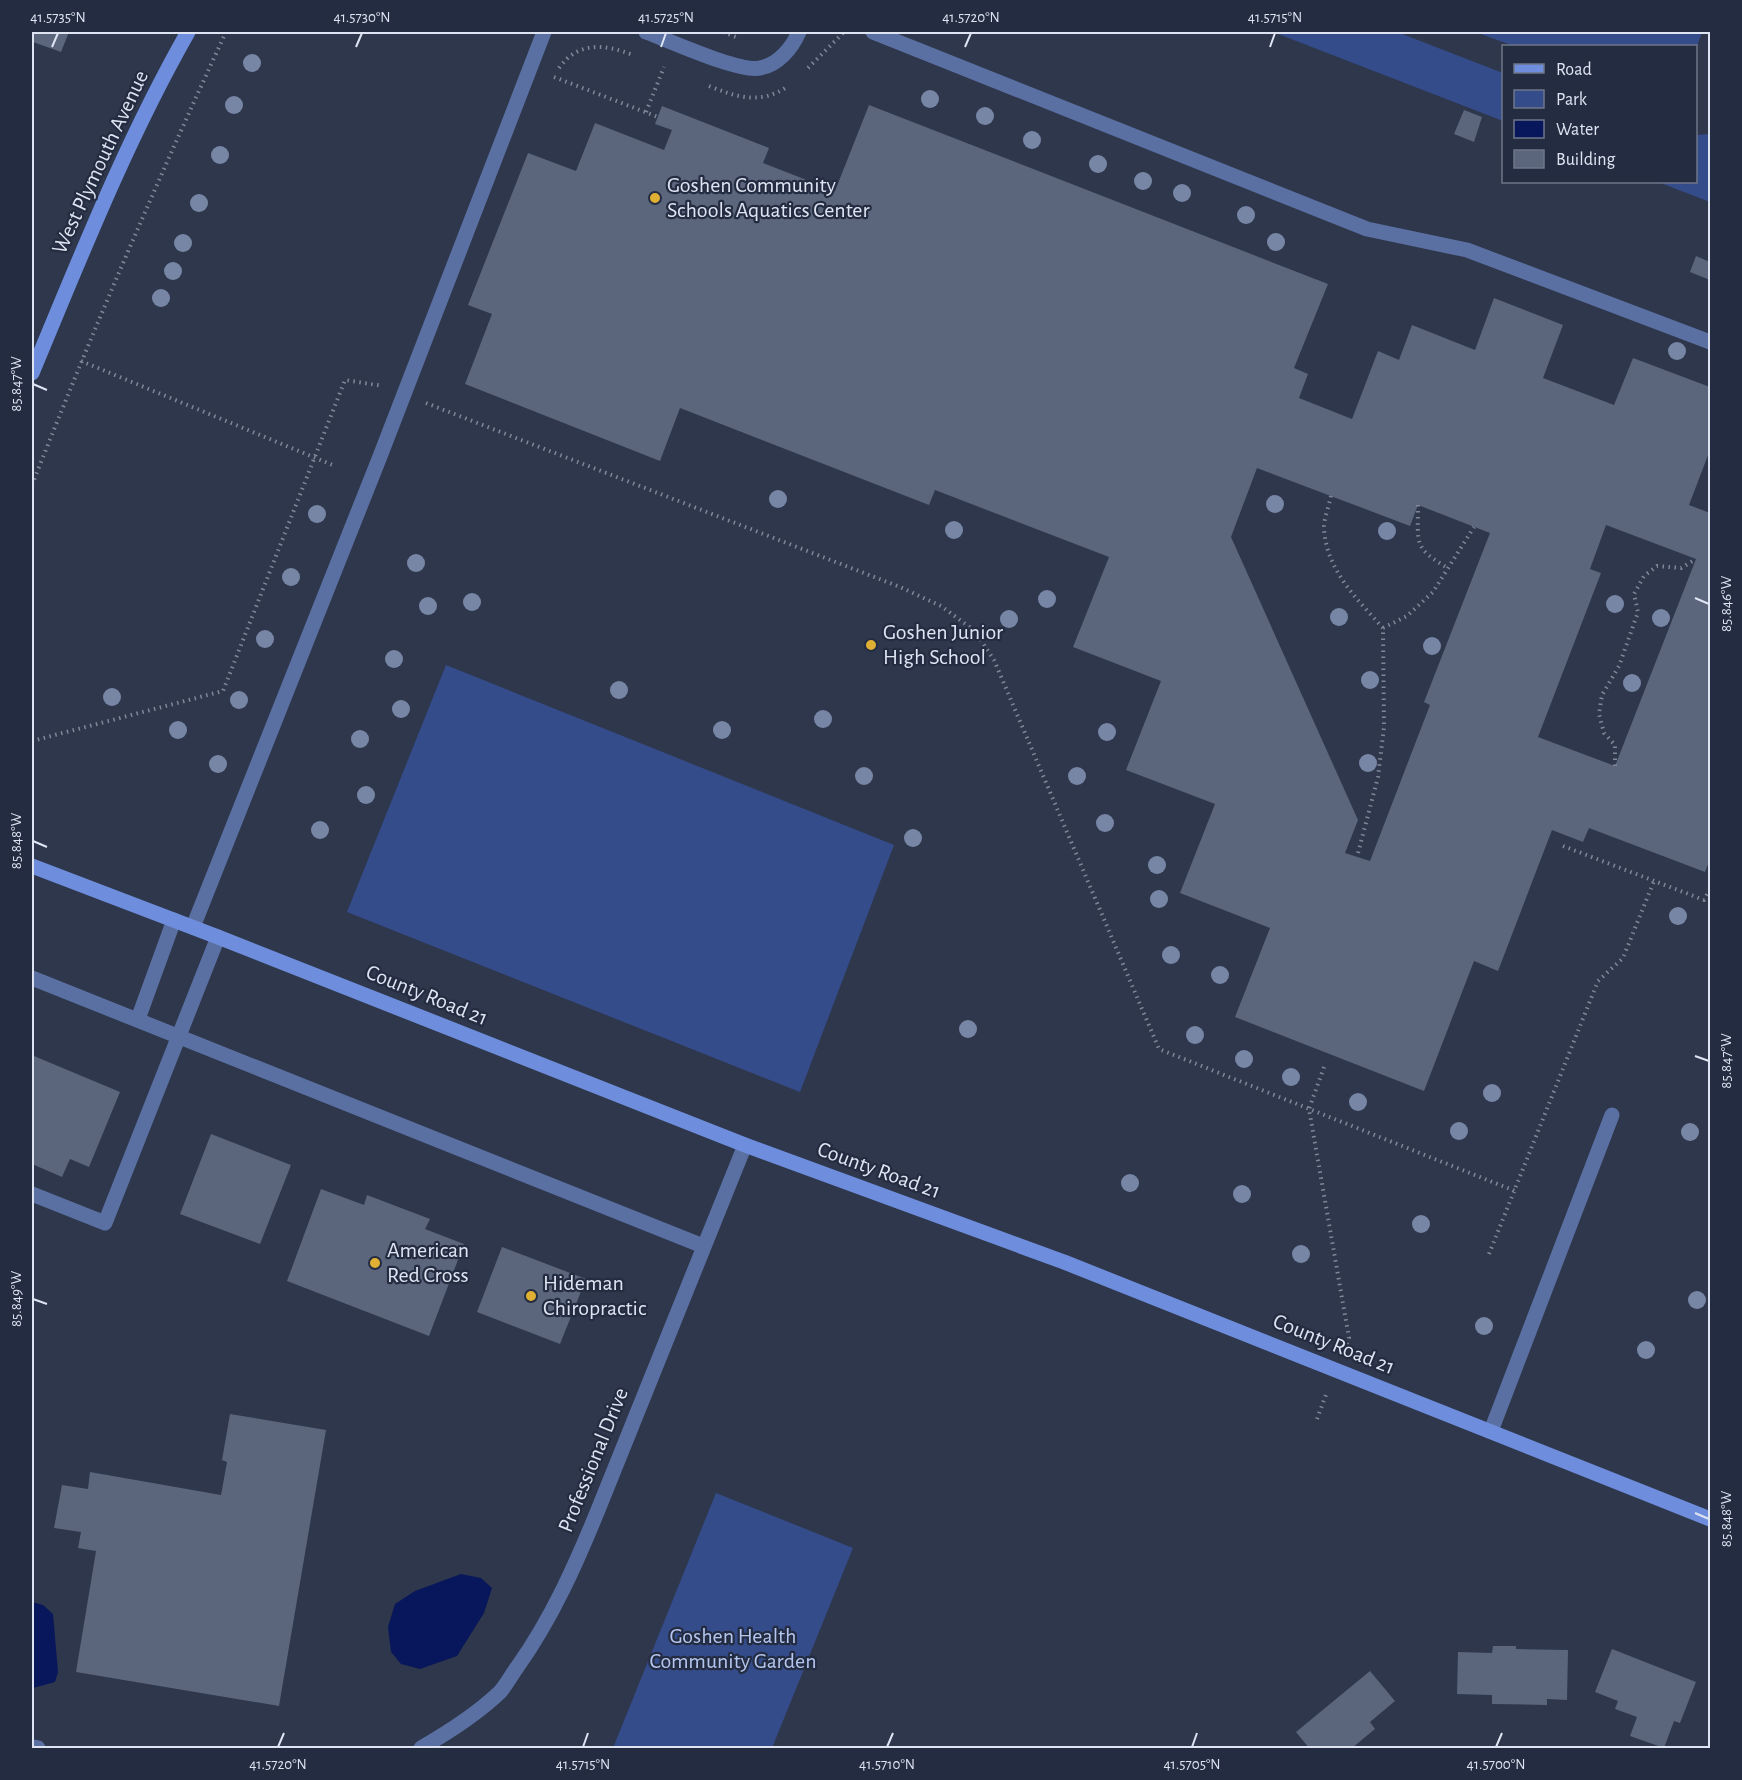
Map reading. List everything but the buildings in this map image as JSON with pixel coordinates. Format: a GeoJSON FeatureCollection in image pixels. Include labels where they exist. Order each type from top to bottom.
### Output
{"type":"FeatureCollection","features":[{"type":"Feature","properties":{"kind":"street","name":"West Plymouth Avenue"},"geometry":{"type":"LineString","coordinates":[[167,69],[178,32]]}},
{"type":"Feature","properties":{"kind":"street","name":"West Plymouth Avenue"},"geometry":{"type":"LineString","coordinates":[[32,373],[113,179],[167,69],[188,32]]}},
{"type":"Feature","properties":{"kind":"street"},"geometry":{"type":"LineString","coordinates":[[192,927],[404,394],[544,32]]}},
{"type":"Feature","properties":{"kind":"street"},"geometry":{"type":"LineString","coordinates":[[646,32],[733,65],[760,69],[782,58],[800,32]]}},
{"type":"Feature","properties":{"kind":"street"},"geometry":{"type":"LineString","coordinates":[[873,32],[1367,228],[1467,250],[1710,342]]}},
{"type":"Feature","properties":{"kind":"street","name":"County Road 21"},"geometry":{"type":"LineString","coordinates":[[32,866],[745,1145],[1064,1262],[1710,1519]]}},
{"type":"Feature","properties":{"kind":"street"},"geometry":{"type":"LineString","coordinates":[[138,1019],[174,920]]}},
{"type":"Feature","properties":{"kind":"street"},"geometry":{"type":"LineString","coordinates":[[32,1194],[105,1223],[218,937]]}},
{"type":"Feature","properties":{"kind":"street"},"geometry":{"type":"LineString","coordinates":[[32,978],[703,1246]]}},
{"type":"Feature","properties":{"kind":"street"},"geometry":{"type":"LineString","coordinates":[[1491,1431],[1612,1115]]}},
{"type":"Feature","properties":{"kind":"street","name":"Professional Drive"},"geometry":{"type":"LineString","coordinates":[[421,1749],[464,1723],[501,1691],[530,1650],[578,1559],[745,1145]]}},
{"type":"Feature","properties":{"kind":"street"},"geometry":{"type":"LineString","coordinates":[[32,1747],[38,1749]]}},
{"type":"Feature","properties":{"kind":"path"},"geometry":{"type":"LineString","coordinates":[[32,485],[81,361],[150,198],[226,32]]}},
{"type":"Feature","properties":{"kind":"path"},"geometry":{"type":"LineString","coordinates":[[805,72],[844,32]]}},
{"type":"Feature","properties":{"kind":"path"},"geometry":{"type":"LineString","coordinates":[[549,87],[553,76],[565,60],[581,50],[601,45],[642,59]]}},
{"type":"Feature","properties":{"kind":"path"},"geometry":{"type":"LineString","coordinates":[[646,112],[664,67],[674,71]]}},
{"type":"Feature","properties":{"kind":"path"},"geometry":{"type":"LineString","coordinates":[[553,76],[658,117]]}},
{"type":"Feature","properties":{"kind":"path"},"geometry":{"type":"LineString","coordinates":[[703,84],[733,96],[748,99],[779,92],[788,86]]}},
{"type":"Feature","properties":{"kind":"path"},"geometry":{"type":"LineString","coordinates":[[81,361],[335,466]]}},
{"type":"Feature","properties":{"kind":"path"},"geometry":{"type":"LineString","coordinates":[[32,741],[224,691],[345,380],[382,385],[900,587],[941,606],[975,631],[994,660],[1160,1049],[1515,1191]]}},
{"type":"Feature","properties":{"kind":"path"},"geometry":{"type":"LineString","coordinates":[[428,404],[432,393]]}},
{"type":"Feature","properties":{"kind":"path"},"geometry":{"type":"LineString","coordinates":[[1331,496],[1324,527],[1329,555],[1345,585],[1383,627],[1384,727],[1378,777],[1357,857]]}},
{"type":"Feature","properties":{"kind":"path"},"geometry":{"type":"LineString","coordinates":[[1418,505],[1418,543],[1427,556],[1449,569]]}},
{"type":"Feature","properties":{"kind":"path"},"geometry":{"type":"LineString","coordinates":[[1383,627],[1407,616],[1433,592],[1474,527]]}},
{"type":"Feature","properties":{"kind":"path"},"geometry":{"type":"LineString","coordinates":[[1615,766],[1615,745],[1604,733],[1599,714],[1602,695],[1619,666],[1638,612],[1634,594],[1644,576],[1657,566],[1681,568],[1696,560]]}},
{"type":"Feature","properties":{"kind":"path"},"geometry":{"type":"LineString","coordinates":[[1563,846],[1704,900],[1710,889]]}},
{"type":"Feature","properties":{"kind":"path"},"geometry":{"type":"LineString","coordinates":[[1489,1254],[1598,981],[1623,958],[1654,881]]}},
{"type":"Feature","properties":{"kind":"path"},"geometry":{"type":"LineString","coordinates":[[1317,1419],[1349,1338],[1309,1109],[1324,1067]]}},
{"type":"Feature","properties":{"kind":"green space"},"geometry":{"type":"Polygon","coordinates":[[[1273,32],[1397,32],[1502,73],[1502,121],[1273,32]]]}},
{"type":"Feature","properties":{"kind":"green space"},"geometry":{"type":"Polygon","coordinates":[[[1475,32],[1702,32],[1697,46],[1511,45],[1475,32]]]}},
{"type":"Feature","properties":{"kind":"green space"},"geometry":{"type":"Polygon","coordinates":[[[1710,134],[1710,202],[1661,183],[1697,183],[1697,135],[1710,134]]]}},
{"type":"Feature","properties":{"kind":"green space"},"geometry":{"type":"Polygon","coordinates":[[[446,665],[894,845],[800,1092],[347,912],[446,665]]]}},
{"type":"Feature","properties":{"kind":"green space","name":"Goshen Health Community Garden"},"geometry":{"type":"Polygon","coordinates":[[[716,1493],[853,1548],[772,1748],[613,1748],[716,1493]]]}},
{"type":"Feature","properties":{"kind":"water"},"geometry":{"type":"Polygon","coordinates":[[[461,1574],[481,1578],[492,1588],[484,1613],[457,1656],[420,1669],[401,1664],[391,1652],[388,1627],[395,1604],[415,1591],[461,1574]]]}},
{"type":"Feature","properties":{"kind":"water"},"geometry":{"type":"Polygon","coordinates":[[[32,1602],[43,1605],[53,1614],[58,1672],[55,1682],[33,1688],[32,1688],[32,1602]]]}},
{"type":"Feature","properties":{"kind":"place","name":"Goshen Community Schools Aquatics Center"},"geometry":{"type":"Point","coordinates":[655,198]}},
{"type":"Feature","properties":{"kind":"place","name":"Goshen Junior High School"},"geometry":{"type":"Point","coordinates":[871,645]}},
{"type":"Feature","properties":{"kind":"place","name":"American Red Cross"},"geometry":{"type":"Point","coordinates":[375,1263]}},
{"type":"Feature","properties":{"kind":"place","name":"Hideman Chiropractic"},"geometry":{"type":"Point","coordinates":[531,1296]}}]}
